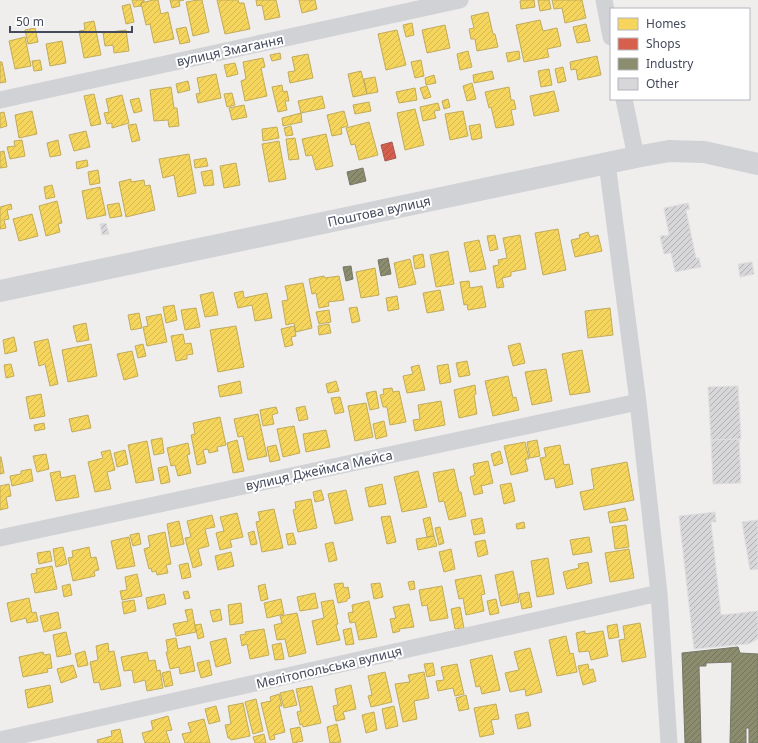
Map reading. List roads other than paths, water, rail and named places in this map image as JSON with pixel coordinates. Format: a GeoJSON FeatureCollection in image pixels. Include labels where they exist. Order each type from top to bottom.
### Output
{"type":"FeatureCollection","features":[{"type":"Feature","properties":{"kind":"street","name":"вулиця Змагання"},"geometry":{"type":"LineString","coordinates":[[0,100],[460,0]]}},
{"type":"Feature","properties":{"kind":"street"},"geometry":{"type":"LineString","coordinates":[[604,0],[610,32]]}},
{"type":"Feature","properties":{"kind":"street"},"geometry":{"type":"LineString","coordinates":[[624,100],[636,157]]}},
{"type":"Feature","properties":{"kind":"street","name":"Поштова вулиця"},"geometry":{"type":"LineString","coordinates":[[0,291],[636,157],[669,152],[704,152],[758,164]]}},
{"type":"Feature","properties":{"kind":"street"},"geometry":{"type":"LineString","coordinates":[[607,163],[638,402],[659,593],[669,743]]}},
{"type":"Feature","properties":{"kind":"street","name":"вулиця Джеймса Мейса"},"geometry":{"type":"LineString","coordinates":[[0,538],[638,402]]}},
{"type":"Feature","properties":{"kind":"street","name":"Мелітопольська вулиця"},"geometry":{"type":"LineString","coordinates":[[1,739],[659,593]]}}]}
